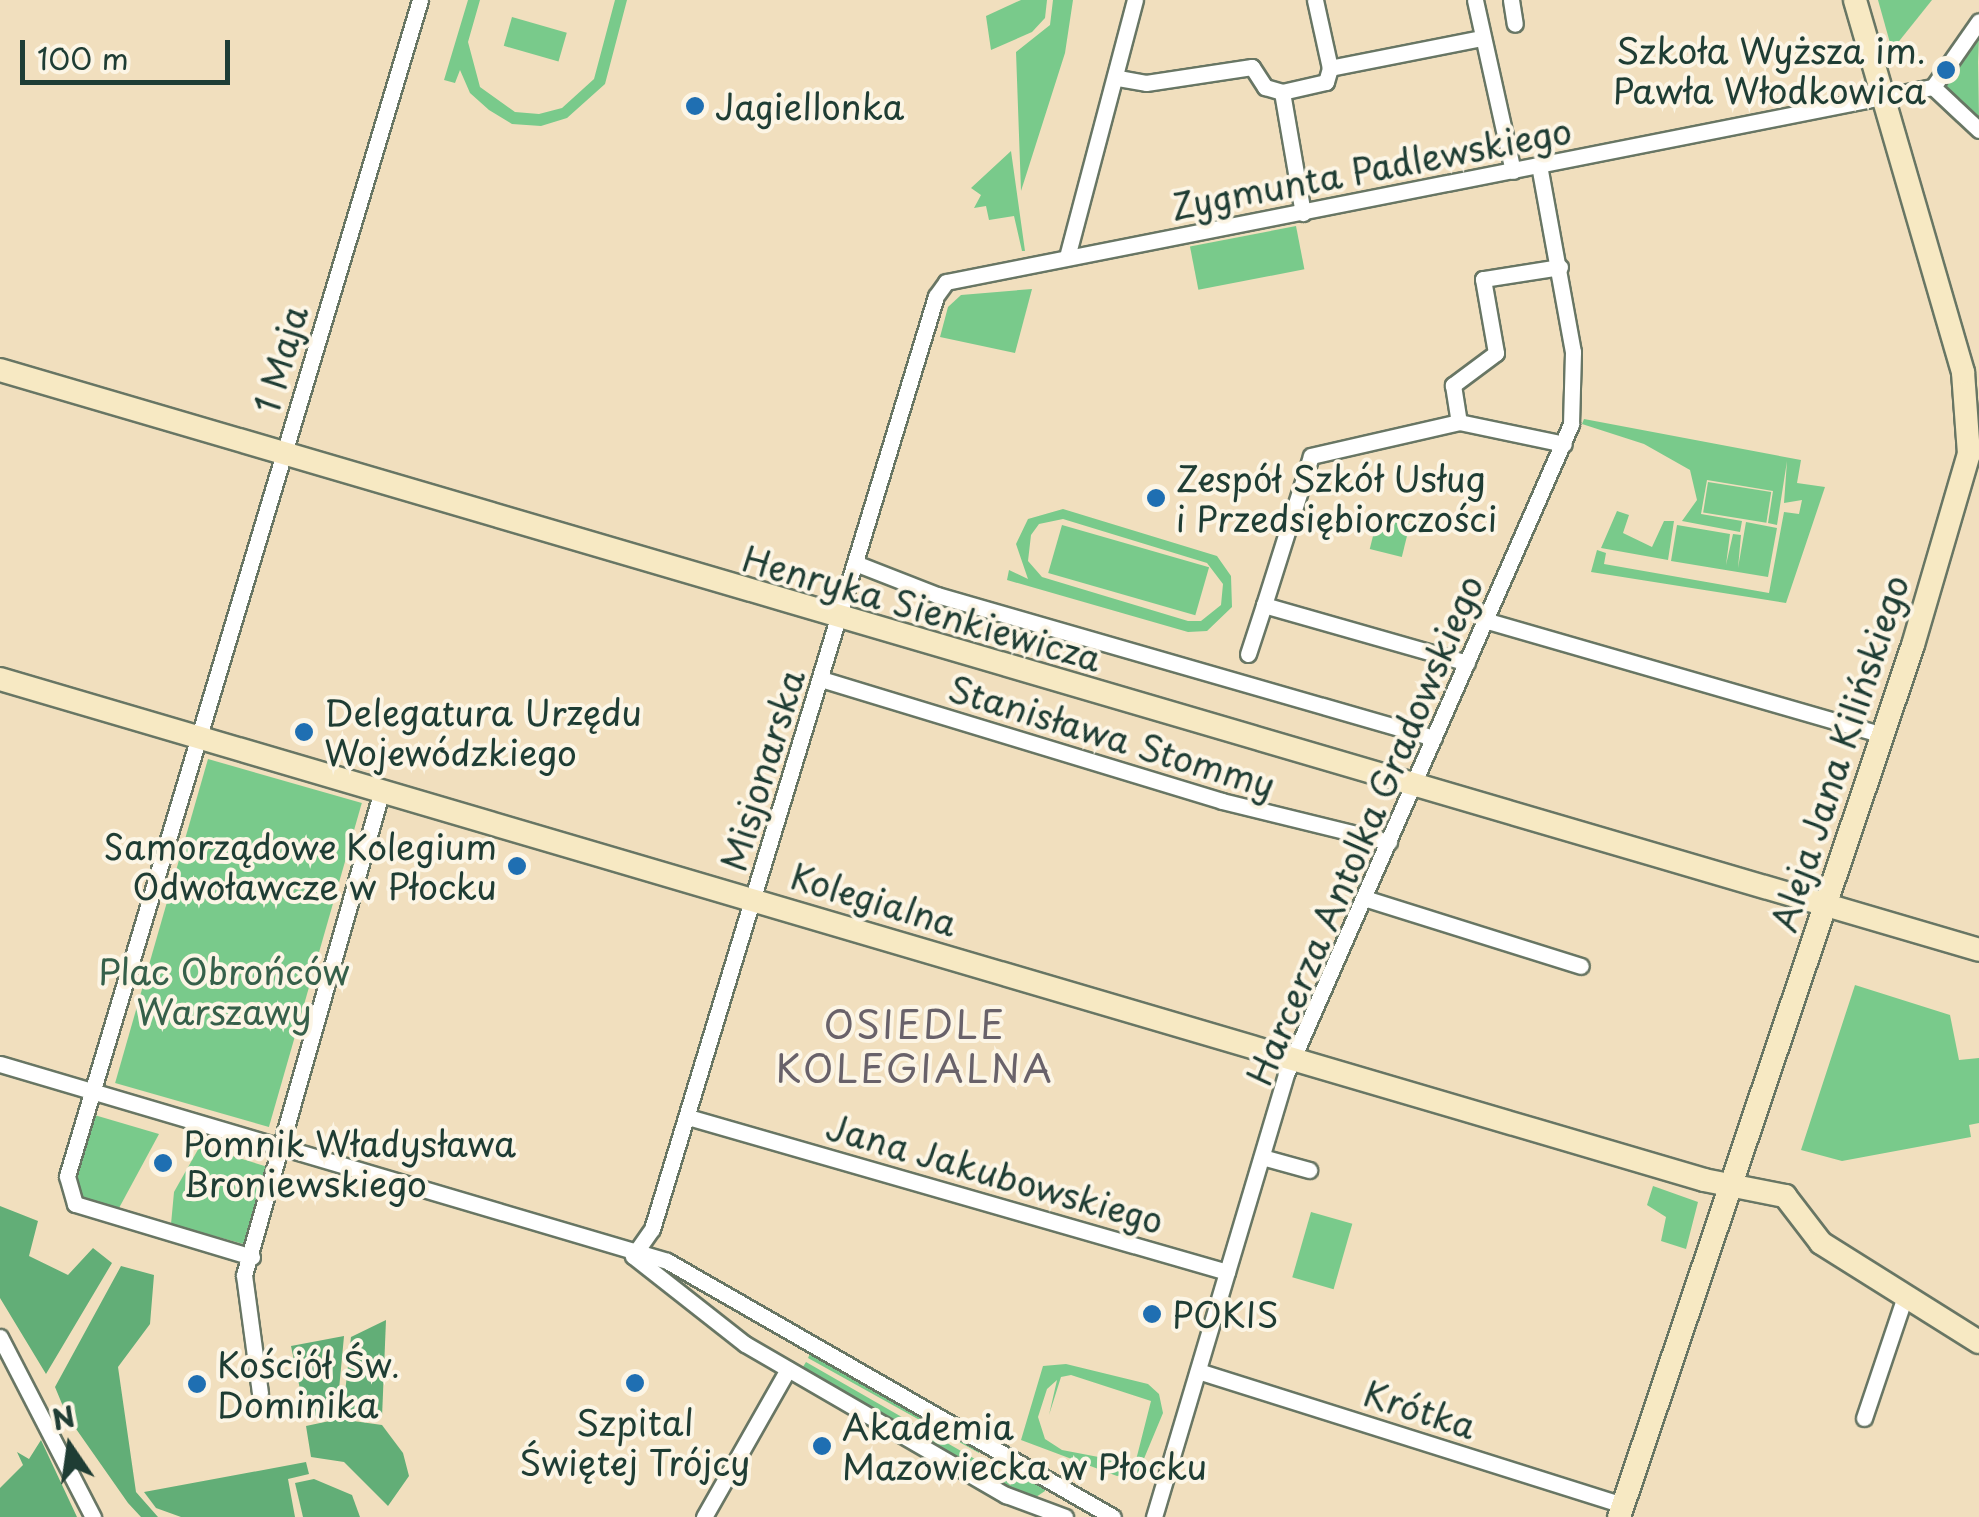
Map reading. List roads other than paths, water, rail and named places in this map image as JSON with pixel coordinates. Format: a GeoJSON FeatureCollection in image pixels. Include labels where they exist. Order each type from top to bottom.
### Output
{"type":"FeatureCollection","features":[{"type":"Feature","properties":{"kind":"street","name":"1 Maja"},"geometry":{"type":"LineString","coordinates":[[199,737],[420,0]]}},
{"type":"Feature","properties":{"kind":"street"},"geometry":{"type":"LineString","coordinates":[[1067,257],[1136,0]]}},
{"type":"Feature","properties":{"kind":"street"},"geometry":{"type":"LineString","coordinates":[[1118,78],[1162,81],[1247,65],[1265,87],[1282,92],[1326,82],[1330,68],[1315,0]]}},
{"type":"Feature","properties":{"kind":"street"},"geometry":{"type":"LineString","coordinates":[[1475,0],[1513,171]]}},
{"type":"Feature","properties":{"kind":"street"},"geometry":{"type":"LineString","coordinates":[[1511,0],[1515,24]]}},
{"type":"Feature","properties":{"kind":"street","name":"Aleja Jana Kilińskiego"},"geometry":{"type":"LineString","coordinates":[[1621,1511],[1826,907],[1964,480],[1971,430],[1963,372],[1855,0]]}},
{"type":"Feature","properties":{"kind":"street"},"geometry":{"type":"LineString","coordinates":[[1979,21],[1933,87],[1979,130]]}},
{"type":"Feature","properties":{"kind":"street"},"geometry":{"type":"LineString","coordinates":[[1330,68],[1481,38]]}},
{"type":"Feature","properties":{"kind":"street","name":"Zygmunta Padlewskiego"},"geometry":{"type":"LineString","coordinates":[[936,296],[946,282],[1884,100],[1933,87]]}},
{"type":"Feature","properties":{"kind":"street"},"geometry":{"type":"LineString","coordinates":[[1282,92],[1303,213]]}},
{"type":"Feature","properties":{"kind":"street","name":"Harcerza Antolka Gradowskiego"},"geometry":{"type":"LineString","coordinates":[[1154,1517],[1293,1058],[1564,444],[1576,377],[1560,267],[1539,166]]}},
{"type":"Feature","properties":{"kind":"street"},"geometry":{"type":"LineString","coordinates":[[1459,422],[1455,378],[1496,353],[1484,280],[1560,267]]}},
{"type":"Feature","properties":{"kind":"street","name":"Misjonarska"},"geometry":{"type":"LineString","coordinates":[[633,1256],[652,1229],[688,1117],[936,296]]}},
{"type":"Feature","properties":{"kind":"street","name":"Henryka Sienkiewicza"},"geometry":{"type":"LineString","coordinates":[[0,370],[838,620],[1979,950]]}},
{"type":"Feature","properties":{"kind":"street"},"geometry":{"type":"LineString","coordinates":[[1248,654],[1311,456],[1459,422],[1564,444]]}},
{"type":"Feature","properties":{"kind":"street"},"geometry":{"type":"LineString","coordinates":[[856,564],[937,595],[1434,738]]}},
{"type":"Feature","properties":{"kind":"street"},"geometry":{"type":"LineString","coordinates":[[1264,605],[1468,663]]}},
{"type":"Feature","properties":{"kind":"street"},"geometry":{"type":"LineString","coordinates":[[1488,620],[1883,735]]}},
{"type":"Feature","properties":{"kind":"street","name":"Kolegialna"},"geometry":{"type":"LineString","coordinates":[[0,679],[1729,1185],[1785,1196],[1821,1243],[1905,1296]]}},
{"type":"Feature","properties":{"kind":"street","name":"Stanisława Stommy"},"geometry":{"type":"LineString","coordinates":[[820,679],[1222,802],[1388,842]]}},
{"type":"Feature","properties":{"kind":"street"},"geometry":{"type":"LineString","coordinates":[[199,737],[67,1176],[75,1204],[252,1257]]}},
{"type":"Feature","properties":{"kind":"street"},"geometry":{"type":"LineString","coordinates":[[260,1393],[242,1288],[382,790]]}},
{"type":"Feature","properties":{"kind":"street"},"geometry":{"type":"LineString","coordinates":[[1364,898],[1581,966]]}},
{"type":"Feature","properties":{"kind":"street"},"geometry":{"type":"LineString","coordinates":[[0,1064],[633,1256],[667,1261],[1113,1517]]}},
{"type":"Feature","properties":{"kind":"street","name":"Jana Jakubowskiego"},"geometry":{"type":"LineString","coordinates":[[688,1117],[1227,1272]]}},
{"type":"Feature","properties":{"kind":"street"},"geometry":{"type":"LineString","coordinates":[[1262,1156],[1308,1170]]}},
{"type":"Feature","properties":{"kind":"street"},"geometry":{"type":"LineString","coordinates":[[633,1256],[745,1344],[1031,1506],[1065,1517]]}},
{"type":"Feature","properties":{"kind":"street"},"geometry":{"type":"LineString","coordinates":[[1864,1418],[1905,1296],[1979,1342]]}},
{"type":"Feature","properties":{"kind":"street"},"geometry":{"type":"LineString","coordinates":[[745,1344],[745,1333],[761,1316]]}},
{"type":"Feature","properties":{"kind":"street"},"geometry":{"type":"LineString","coordinates":[[0,1337],[93,1517]]}},
{"type":"Feature","properties":{"kind":"street"},"geometry":{"type":"LineString","coordinates":[[704,1517],[788,1369]]}},
{"type":"Feature","properties":{"kind":"street","name":"Krótka"},"geometry":{"type":"LineString","coordinates":[[1198,1371],[1621,1511]]}},
{"type":"Feature","properties":{"kind":"street"},"geometry":{"type":"LineString","coordinates":[[1031,1506],[1052,1496],[1051,1478]]}},
{"type":"Feature","properties":{"kind":"place","name":"Szkoła Wyższa im. Pawła Włodkowica"},"geometry":{"type":"Point","coordinates":[1946,70]}},
{"type":"Feature","properties":{"kind":"place","name":"Jagiellonka"},"geometry":{"type":"Point","coordinates":[695,106]}},
{"type":"Feature","properties":{"kind":"place","name":"Zespół Szkół Usług i Przedsiębiorczości"},"geometry":{"type":"Point","coordinates":[1156,498]}},
{"type":"Feature","properties":{"kind":"place","name":"Delegatura Urzędu Wojewódzkiego"},"geometry":{"type":"Point","coordinates":[304,732]}},
{"type":"Feature","properties":{"kind":"place","name":"Samorządowe Kolegium Odwoławcze w Płocku"},"geometry":{"type":"Point","coordinates":[517,866]}},
{"type":"Feature","properties":{"kind":"place","name":"Pomnik Władysława Broniewskiego"},"geometry":{"type":"Point","coordinates":[163,1163]}},
{"type":"Feature","properties":{"kind":"place","name":"POKIS"},"geometry":{"type":"Point","coordinates":[1152,1314]}},
{"type":"Feature","properties":{"kind":"place","name":"Szpital Świętej Trójcy"},"geometry":{"type":"Point","coordinates":[635,1383]}},
{"type":"Feature","properties":{"kind":"place","name":"Kościół Św. Dominika"},"geometry":{"type":"Point","coordinates":[197,1384]}},
{"type":"Feature","properties":{"kind":"place","name":"Akademia Mazowiecka w Płocku"},"geometry":{"type":"Point","coordinates":[822,1446]}},
{"type":"Feature","properties":{"kind":"district","name":"OSIEDLE KOLEGIALNA"},"geometry":{"type":"Point","coordinates":[915,1046]}},
{"type":"Feature","properties":{"kind":"park label","name":"Plac Obrońców Warszawy"},"geometry":{"type":"Point","coordinates":[224,991]}}]}
